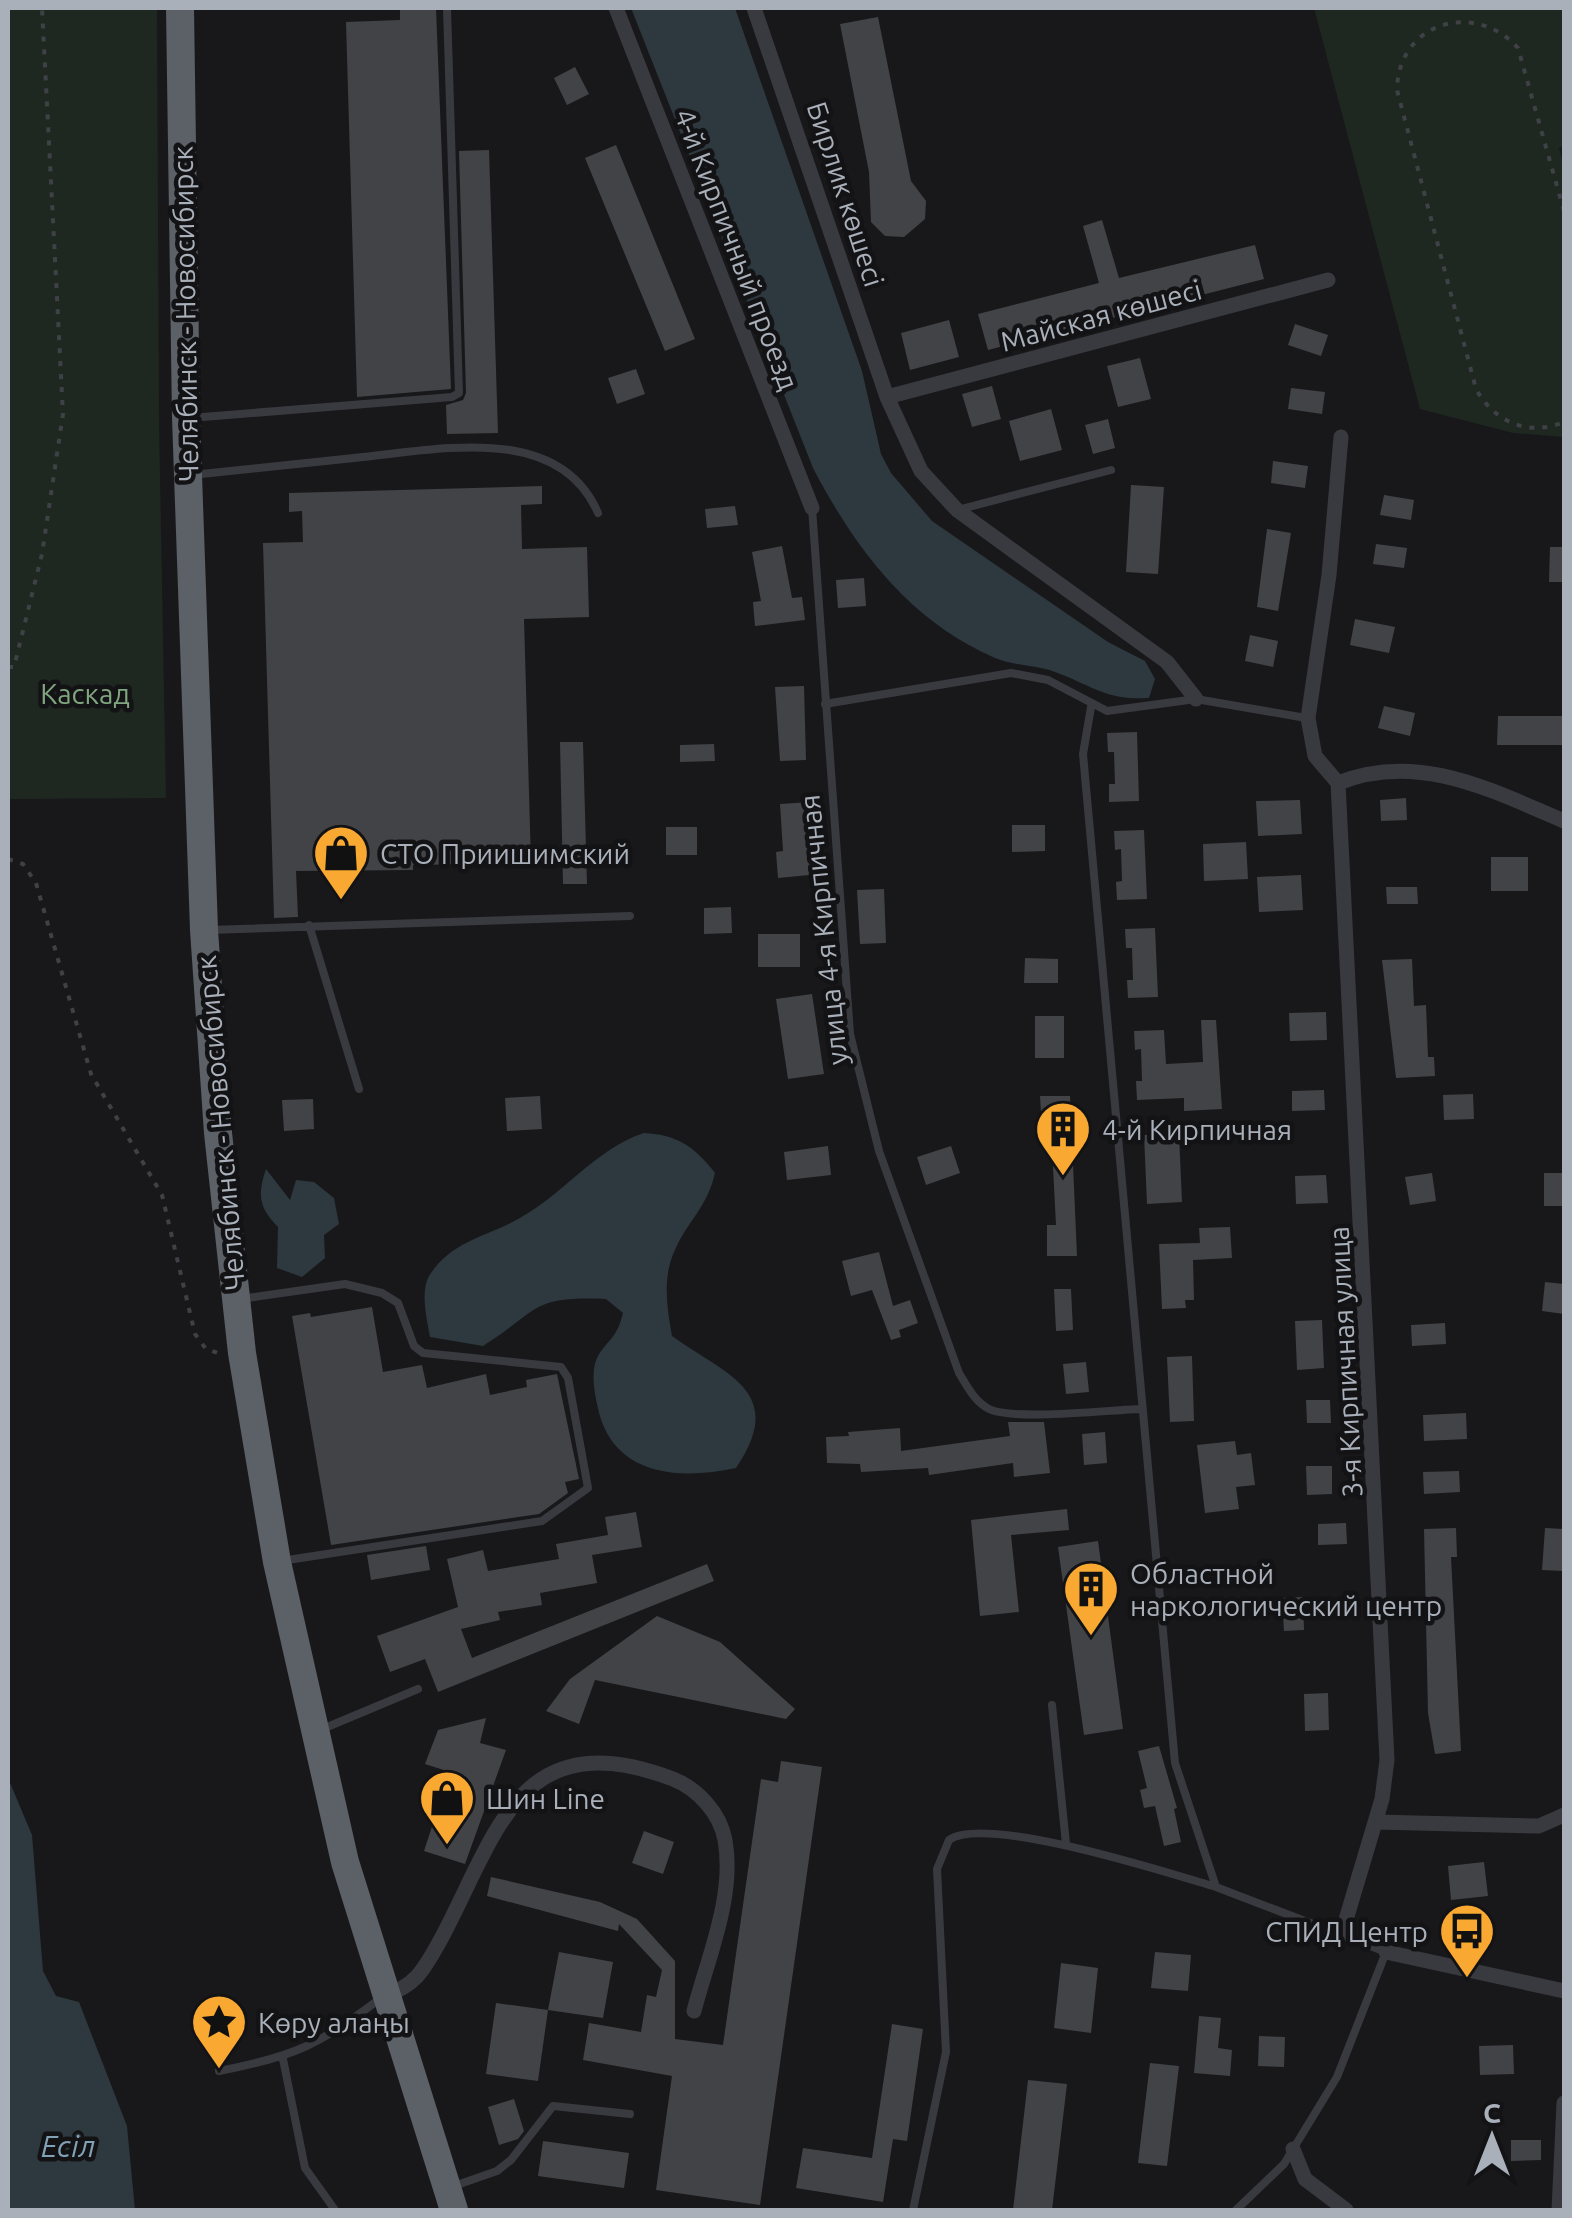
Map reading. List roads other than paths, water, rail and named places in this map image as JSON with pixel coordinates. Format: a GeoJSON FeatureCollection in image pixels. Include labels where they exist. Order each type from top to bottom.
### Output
{"type":"FeatureCollection","features":[{"type":"Feature","properties":{"kind":"highway","name":"Челябинск - Новосибирск"},"geometry":{"type":"LineString","coordinates":[[179,8],[186,418],[204,930],[242,1353],[277,1562],[344,1862],[450,2200]]}},
{"type":"Feature","properties":{"kind":"street","name":"4-й Кирпичный проезд"},"geometry":{"type":"LineString","coordinates":[[616,8],[812,508]]}},
{"type":"Feature","properties":{"kind":"street","name":"Бирлик көшесі"},"geometry":{"type":"LineString","coordinates":[[754,8],[887,397],[921,471],[957,510],[1150,649],[1196,699]]}},
{"type":"Feature","properties":{"kind":"street","name":"Майская көшесі"},"geometry":{"type":"LineString","coordinates":[[887,397],[1328,280]]}},
{"type":"Feature","properties":{"kind":"street","name":"3-я Кирпичная улица"},"geometry":{"type":"LineString","coordinates":[[1341,437],[1329,575],[1308,718],[1315,756],[1338,783],[1388,1760],[1376,1822],[1342,1933]]}},
{"type":"Feature","properties":{"kind":"street"},"geometry":{"type":"LineString","coordinates":[[1338,783],[1380,770],[1430,773],[1476,783],[1564,820]]}},
{"type":"Feature","properties":{"kind":"street"},"geometry":{"type":"LineString","coordinates":[[385,1996],[406,1989],[423,1971],[472,1880],[491,1834],[527,1787],[556,1771],[620,1766],[686,1784],[722,1822],[727,1854],[725,1896],[694,2011]]}},
{"type":"Feature","properties":{"kind":"street"},"geometry":{"type":"LineString","coordinates":[[1376,1822],[1539,1826],[1564,1816]]}},
{"type":"Feature","properties":{"kind":"street"},"geometry":{"type":"LineString","coordinates":[[1386,1952],[1564,1992]]}},
{"type":"Feature","properties":{"kind":"street"},"geometry":{"type":"LineString","coordinates":[[1559,2210],[1564,2103]]}},
{"type":"Feature","properties":{"kind":"street"},"geometry":{"type":"LineString","coordinates":[[1293,2149],[1305,2180],[1346,2210]]}},
{"type":"Feature","properties":{"kind":"lane"},"geometry":{"type":"LineString","coordinates":[[186,418],[452,397],[459,392],[447,8]]}},
{"type":"Feature","properties":{"kind":"lane"},"geometry":{"type":"LineString","coordinates":[[188,475],[454,447],[507,450],[562,468],[590,494],[598,513]]}},
{"type":"Feature","properties":{"kind":"lane"},"geometry":{"type":"LineString","coordinates":[[957,510],[1111,470]]}},
{"type":"Feature","properties":{"kind":"lane","name":"улица 4-я Кирпичная"},"geometry":{"type":"LineString","coordinates":[[812,508],[850,1034],[878,1152],[959,1372],[974,1397],[991,1410],[1140,1409]]}},
{"type":"Feature","properties":{"kind":"lane"},"geometry":{"type":"LineString","coordinates":[[825,704],[1011,673],[1048,680],[1091,707],[1124,710],[1196,699],[1308,718]]}},
{"type":"Feature","properties":{"kind":"lane"},"geometry":{"type":"LineString","coordinates":[[1091,707],[1083,754],[1170,1744],[1216,1886]]}},
{"type":"Feature","properties":{"kind":"lane"},"geometry":{"type":"LineString","coordinates":[[204,930],[630,916]]}},
{"type":"Feature","properties":{"kind":"lane"},"geometry":{"type":"LineString","coordinates":[[308,925],[359,1089]]}},
{"type":"Feature","properties":{"kind":"lane"},"geometry":{"type":"LineString","coordinates":[[236,1300],[356,1286],[398,1302],[414,1346],[423,1353],[556,1364],[568,1378],[588,1488],[542,1522],[277,1562]]}},
{"type":"Feature","properties":{"kind":"lane"},"geometry":{"type":"LineString","coordinates":[[316,1732],[418,1689]]}},
{"type":"Feature","properties":{"kind":"lane"},"geometry":{"type":"LineString","coordinates":[[1052,1705],[1066,1844]]}},
{"type":"Feature","properties":{"kind":"lane"},"geometry":{"type":"LineString","coordinates":[[913,2210],[946,2052],[937,1869],[949,1840],[965,1833],[1066,1844],[1216,1886],[1386,1952],[1337,2077],[1293,2149],[1236,2210]]}},
{"type":"Feature","properties":{"kind":"lane"},"geometry":{"type":"LineString","coordinates":[[219,2071],[282,2059],[324,2041],[385,1996]]}},
{"type":"Feature","properties":{"kind":"lane"},"geometry":{"type":"LineString","coordinates":[[282,2059],[305,2168],[335,2210]]}},
{"type":"Feature","properties":{"kind":"lane"},"geometry":{"type":"LineString","coordinates":[[450,2200],[497,2171],[553,2106],[630,2114]]}},
{"type":"Feature","properties":{"kind":"water"},"geometry":{"type":"Polygon","coordinates":[[[631,8],[735,8],[862,371],[881,454],[891,473],[932,521],[1108,642],[1145,661],[1155,679],[1149,698],[1110,695],[1048,670],[995,658],[936,624],[887,579],[866,553],[813,468],[631,8]]]}},
{"type":"Feature","properties":{"kind":"water"},"geometry":{"type":"Polygon","coordinates":[[[644,1133],[684,1144],[715,1173],[707,1196],[671,1260],[667,1304],[672,1336],[730,1375],[753,1403],[756,1420],[736,1468],[669,1472],[649,1468],[616,1446],[604,1428],[594,1381],[597,1358],[614,1335],[623,1313],[606,1299],[549,1303],[483,1346],[430,1337],[426,1282],[447,1255],[534,1209],[594,1161],[644,1133]]]}},
{"type":"Feature","properties":{"kind":"water"},"geometry":{"type":"Polygon","coordinates":[[[266,1169],[290,1200],[296,1180],[314,1182],[334,1198],[339,1224],[324,1235],[325,1258],[302,1277],[277,1268],[278,1227],[261,1201],[266,1169]]]}},
{"type":"Feature","properties":{"kind":"water","name":"Есіл"},"geometry":{"type":"Polygon","coordinates":[[[8,1778],[32,1835],[43,1971],[56,1996],[79,2002],[127,2126],[135,2210],[8,2210],[8,1778]]]}},
{"type":"Feature","properties":{"kind":"place","name":"СТО Приишимский"},"geometry":{"type":"Point","coordinates":[341,902]}},
{"type":"Feature","properties":{"kind":"place","name":"4-й Кирпичная"},"geometry":{"type":"Point","coordinates":[1063,1178]}},
{"type":"Feature","properties":{"kind":"place","name":"Областной наркологический центр"},"geometry":{"type":"Point","coordinates":[1091,1638]}},
{"type":"Feature","properties":{"kind":"place","name":"Шин Line"},"geometry":{"type":"Point","coordinates":[447,1847]}},
{"type":"Feature","properties":{"kind":"place","name":"СПИД Центр"},"geometry":{"type":"Point","coordinates":[1467,1980]}},
{"type":"Feature","properties":{"kind":"place","name":"Көру алаңы"},"geometry":{"type":"Point","coordinates":[219,2071]}},
{"type":"Feature","properties":{"kind":"park label","name":"Каскад"},"geometry":{"type":"Point","coordinates":[85,693]}}]}
